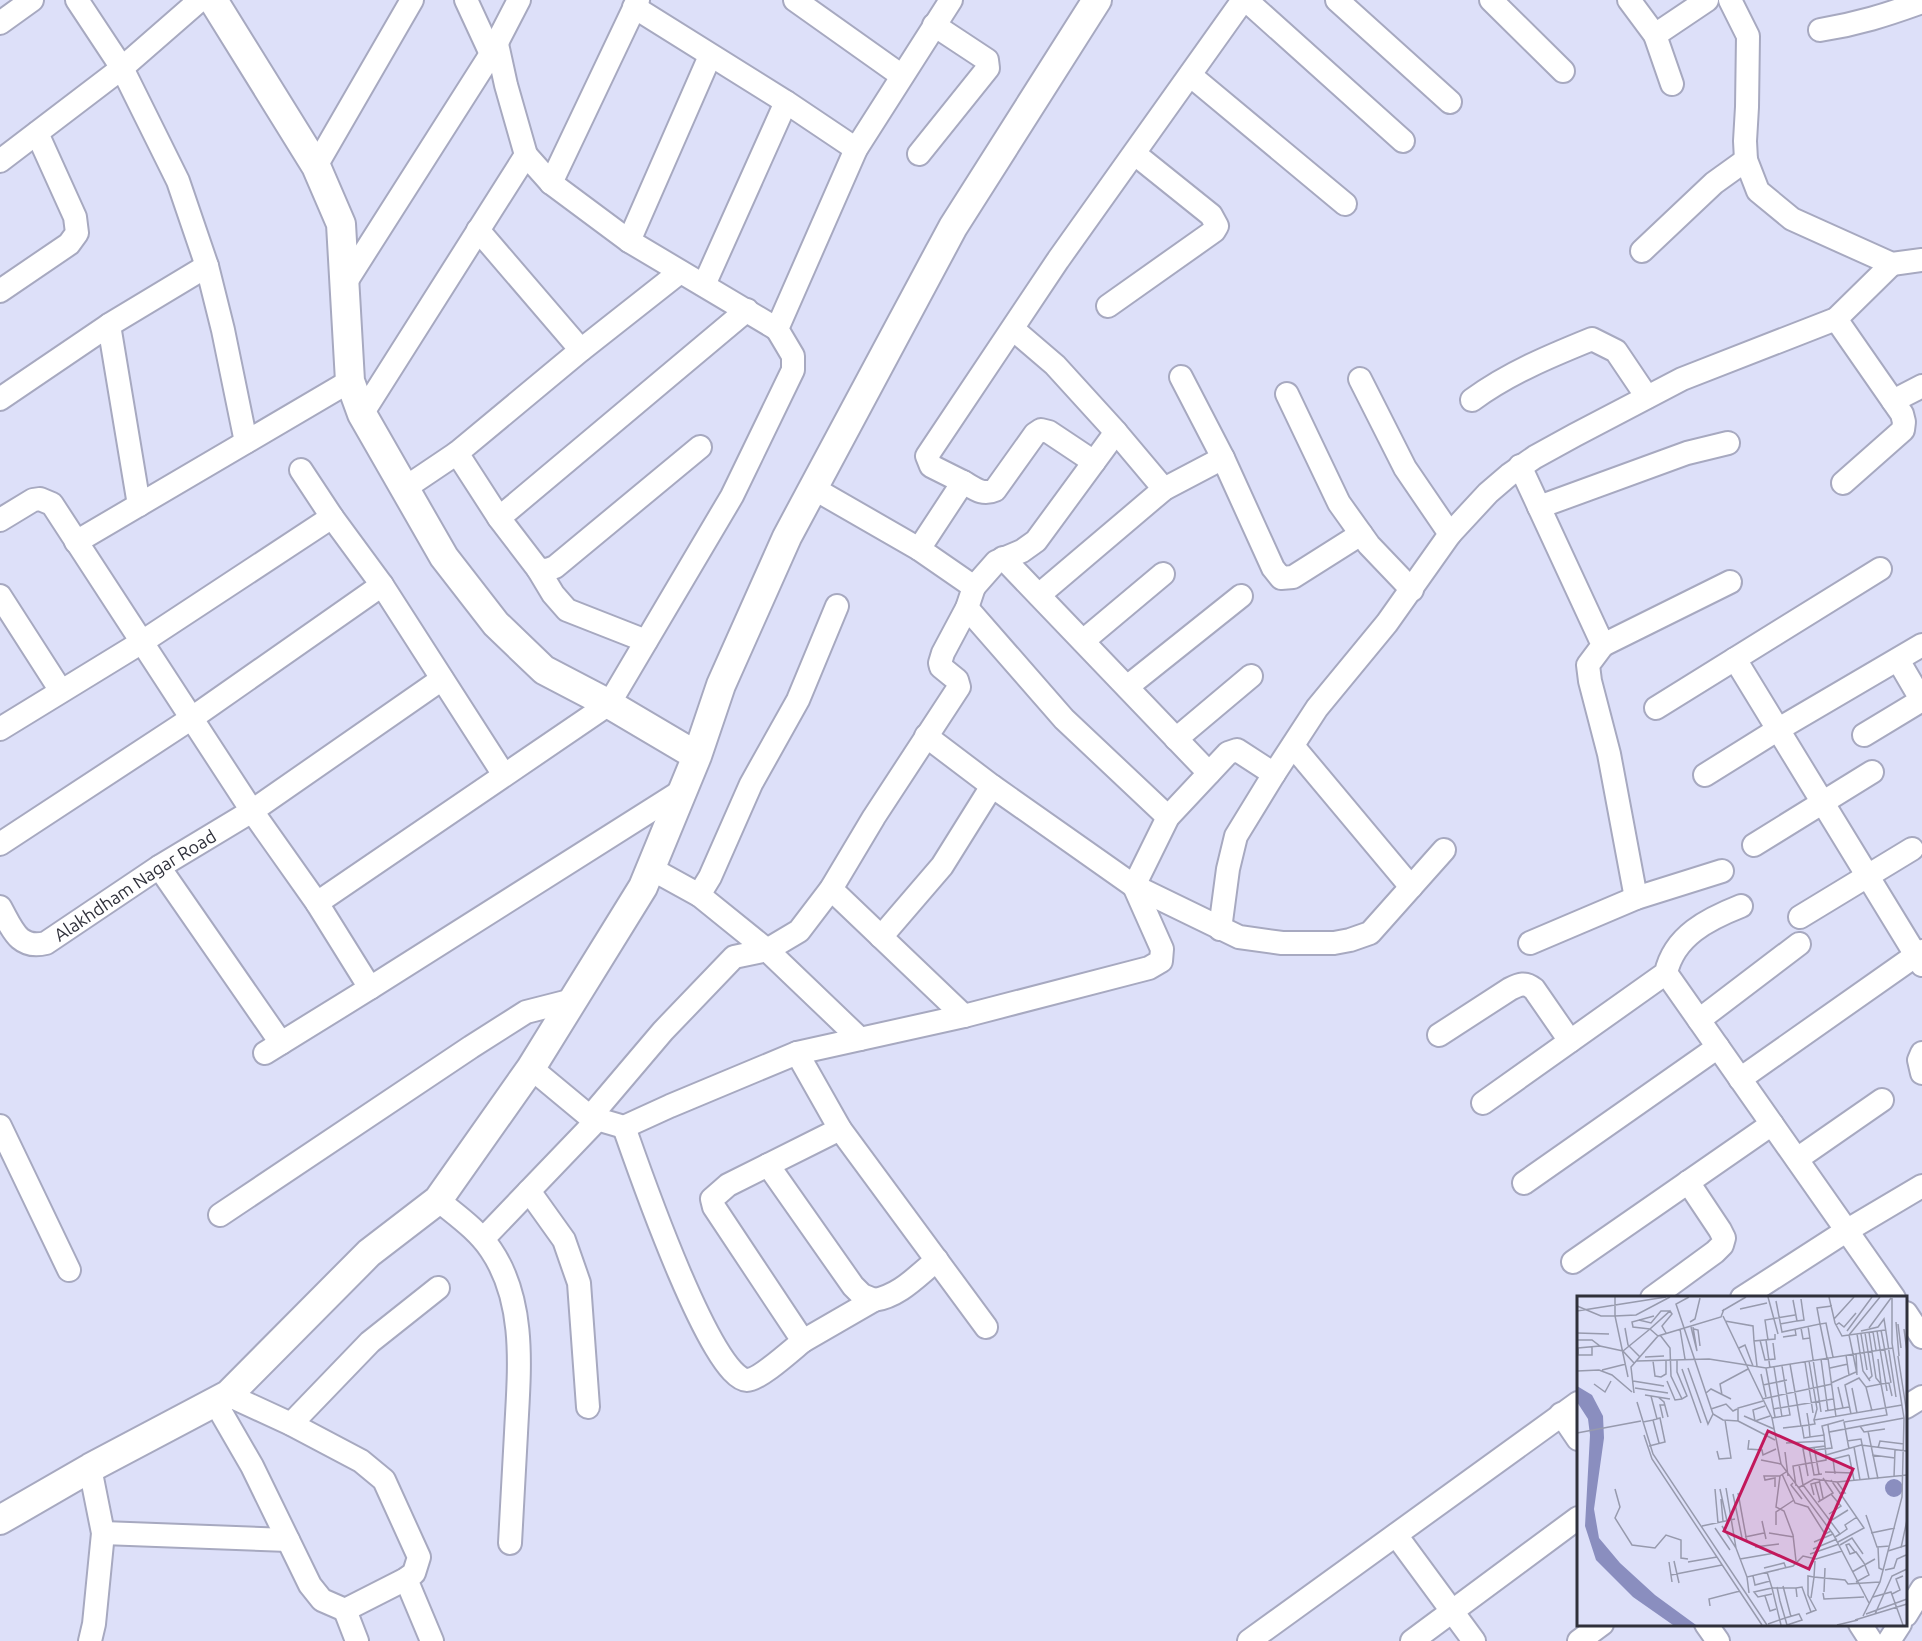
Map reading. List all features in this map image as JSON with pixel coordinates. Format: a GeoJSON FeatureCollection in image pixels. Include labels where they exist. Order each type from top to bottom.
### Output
{"type":"FeatureCollection","features":[{"type":"Feature","properties":{"kind":"street"},"geometry":{"type":"LineString","coordinates":[[0,23],[33,0]]}},
{"type":"Feature","properties":{"kind":"street"},"geometry":{"type":"LineString","coordinates":[[77,0],[122,68],[178,181],[207,266],[246,442]]}},
{"type":"Feature","properties":{"kind":"street"},"geometry":{"type":"LineString","coordinates":[[0,161],[122,68],[200,0]]}},
{"type":"Feature","properties":{"kind":"street"},"geometry":{"type":"LineString","coordinates":[[213,0],[316,166],[341,224],[350,381],[362,414],[444,557],[496,624],[544,670],[609,704],[697,756]]}},
{"type":"Feature","properties":{"kind":"street"},"geometry":{"type":"LineString","coordinates":[[316,166],[412,0]]}},
{"type":"Feature","properties":{"kind":"street"},"geometry":{"type":"LineString","coordinates":[[318,903],[504,775],[586,722],[609,704],[732,496],[794,370],[794,356],[777,329],[629,240],[551,183],[526,155],[494,49],[466,0]]}},
{"type":"Feature","properties":{"kind":"street"},"geometry":{"type":"LineString","coordinates":[[344,285],[494,49],[519,0]]}},
{"type":"Feature","properties":{"kind":"street"},"geometry":{"type":"LineString","coordinates":[[795,0],[902,76]]}},
{"type":"Feature","properties":{"kind":"street"},"geometry":{"type":"LineString","coordinates":[[777,329],[856,149],[951,0]]}},
{"type":"Feature","properties":{"kind":"street"},"geometry":{"type":"LineString","coordinates":[[0,1521],[90,1468],[222,1398],[369,1253],[438,1200],[531,1068],[643,887],[697,756],[721,685],[787,537],[953,227],[1097,0]]}},
{"type":"Feature","properties":{"kind":"street"},"geometry":{"type":"LineString","coordinates":[[1094,462],[1049,432],[1041,430],[1035,434],[995,490],[988,494],[932,466],[927,456],[1058,260],[1245,0],[1403,141]]}},
{"type":"Feature","properties":{"kind":"street"},"geometry":{"type":"LineString","coordinates":[[1337,0],[1450,102]]}},
{"type":"Feature","properties":{"kind":"street"},"geometry":{"type":"LineString","coordinates":[[1491,0],[1563,71]]}},
{"type":"Feature","properties":{"kind":"street"},"geometry":{"type":"LineString","coordinates":[[1629,0],[1655,35],[1672,84]]}},
{"type":"Feature","properties":{"kind":"street"},"geometry":{"type":"LineString","coordinates":[[1655,35],[1707,0]]}},
{"type":"Feature","properties":{"kind":"street"},"geometry":{"type":"LineString","coordinates":[[1730,0],[1748,36],[1745,150],[1758,191],[1792,219],[1892,264],[1922,260]]}},
{"type":"Feature","properties":{"kind":"street"},"geometry":{"type":"LineString","coordinates":[[1820,30],[1871,20],[1922,2]]}},
{"type":"Feature","properties":{"kind":"street"},"geometry":{"type":"LineString","coordinates":[[551,183],[636,3],[710,56],[786,102],[856,149]]}},
{"type":"Feature","properties":{"kind":"street"},"geometry":{"type":"LineString","coordinates":[[919,154],[988,68],[987,60],[934,25]]}},
{"type":"Feature","properties":{"kind":"street"},"geometry":{"type":"LineString","coordinates":[[629,240],[710,56]]}},
{"type":"Feature","properties":{"kind":"street"},"geometry":{"type":"LineString","coordinates":[[1190,75],[1345,204]]}},
{"type":"Feature","properties":{"kind":"street"},"geometry":{"type":"LineString","coordinates":[[704,285],[786,102]]}},
{"type":"Feature","properties":{"kind":"street"},"geometry":{"type":"LineString","coordinates":[[0,291],[69,244],[77,233],[75,218],[36,133]]}},
{"type":"Feature","properties":{"kind":"street"},"geometry":{"type":"LineString","coordinates":[[1642,252],[1745,150]]}},
{"type":"Feature","properties":{"kind":"street"},"geometry":{"type":"LineString","coordinates":[[1108,306],[1214,231],[1217,226],[1211,215],[1135,154]]}},
{"type":"Feature","properties":{"kind":"street"},"geometry":{"type":"LineString","coordinates":[[362,414],[526,155]]}},
{"type":"Feature","properties":{"kind":"street"},"geometry":{"type":"LineString","coordinates":[[478,230],[581,350]]}},
{"type":"Feature","properties":{"kind":"street"},"geometry":{"type":"LineString","coordinates":[[1220,929],[1228,869],[1236,836],[1274,774],[1317,708],[1387,623],[1450,534],[1488,493],[1515,470],[1575,435],[1682,379],[1836,319],[1892,264]]}},
{"type":"Feature","properties":{"kind":"street"},"geometry":{"type":"LineString","coordinates":[[0,399],[109,325],[207,266]]}},
{"type":"Feature","properties":{"kind":"street"},"geometry":{"type":"LineString","coordinates":[[405,488],[457,453],[581,350],[680,272]]}},
{"type":"Feature","properties":{"kind":"street"},"geometry":{"type":"LineString","coordinates":[[499,518],[747,310]]}},
{"type":"Feature","properties":{"kind":"street"},"geometry":{"type":"LineString","coordinates":[[1836,319],[1902,414],[1904,422],[1903,430],[1843,483]]}},
{"type":"Feature","properties":{"kind":"street"},"geometry":{"type":"LineString","coordinates":[[109,325],[139,505]]}},
{"type":"Feature","properties":{"kind":"street"},"geometry":{"type":"LineString","coordinates":[[1013,329],[1055,365],[1164,489]]}},
{"type":"Feature","properties":{"kind":"street"},"geometry":{"type":"LineString","coordinates":[[1472,400],[1494,384],[1534,363],[1592,339],[1616,351],[1647,397]]}},
{"type":"Feature","properties":{"kind":"street"},"geometry":{"type":"LineString","coordinates":[[1181,377],[1223,458],[1273,568],[1281,578],[1293,577],[1361,534]]}},
{"type":"Feature","properties":{"kind":"street"},"geometry":{"type":"LineString","coordinates":[[1360,380],[1405,468],[1450,534]]}},
{"type":"Feature","properties":{"kind":"street"},"geometry":{"type":"LineString","coordinates":[[76,542],[350,381]]}},
{"type":"Feature","properties":{"kind":"street"},"geometry":{"type":"LineString","coordinates":[[1893,401],[1922,386]]}},
{"type":"Feature","properties":{"kind":"street"},"geometry":{"type":"LineString","coordinates":[[1287,394],[1339,503],[1369,545],[1412,590]]}},
{"type":"Feature","properties":{"kind":"street"},"geometry":{"type":"LineString","coordinates":[[483,1239],[594,1118],[663,1031],[734,957],[767,950],[799,931],[831,889],[874,817],[958,687],[957,680],[942,668],[940,663],[970,598],[996,562],[1022,551],[1036,541],[1116,432]]}},
{"type":"Feature","properties":{"kind":"street"},"geometry":{"type":"LineString","coordinates":[[1539,507],[1687,453],[1728,443]]}},
{"type":"Feature","properties":{"kind":"street"},"geometry":{"type":"LineString","coordinates":[[538,569],[547,570],[555,567],[700,447]]}},
{"type":"Feature","properties":{"kind":"street"},"geometry":{"type":"LineString","coordinates":[[457,453],[499,518],[567,610],[646,641]]}},
{"type":"Feature","properties":{"kind":"street"},"geometry":{"type":"LineString","coordinates":[[1039,595],[1164,489],[1223,458]]}},
{"type":"Feature","properties":{"kind":"street"},"geometry":{"type":"LineString","coordinates":[[301,470],[382,585],[504,775]]}},
{"type":"Feature","properties":{"kind":"street"},"geometry":{"type":"LineString","coordinates":[[1515,470],[1539,507],[1603,645]]}},
{"type":"Feature","properties":{"kind":"street"},"geometry":{"type":"LineString","coordinates":[[919,549],[963,482]]}},
{"type":"Feature","properties":{"kind":"street"},"geometry":{"type":"LineString","coordinates":[[813,488],[919,549],[970,598],[1064,719],[1168,817]]}},
{"type":"Feature","properties":{"kind":"street"},"geometry":{"type":"LineString","coordinates":[[0,520],[33,500],[40,499],[52,504],[252,812],[318,903],[370,988]]}},
{"type":"Feature","properties":{"kind":"street"},"geometry":{"type":"LineString","coordinates":[[0,729],[142,642],[332,517]]}},
{"type":"Feature","properties":{"kind":"street"},"geometry":{"type":"LineString","coordinates":[[1003,558],[1209,773]]}},
{"type":"Feature","properties":{"kind":"street"},"geometry":{"type":"LineString","coordinates":[[1656,708],[1880,569]]}},
{"type":"Feature","properties":{"kind":"street"},"geometry":{"type":"LineString","coordinates":[[1083,641],[1163,574]]}},
{"type":"Feature","properties":{"kind":"street"},"geometry":{"type":"LineString","coordinates":[[1636,898],[1609,754],[1588,665],[1603,645],[1730,582]]}},
{"type":"Feature","properties":{"kind":"street"},"geometry":{"type":"LineString","coordinates":[[0,844],[192,718],[382,585]]}},
{"type":"Feature","properties":{"kind":"street"},"geometry":{"type":"LineString","coordinates":[[0,596],[61,691]]}},
{"type":"Feature","properties":{"kind":"street"},"geometry":{"type":"LineString","coordinates":[[1127,687],[1241,596]]}},
{"type":"Feature","properties":{"kind":"street"},"geometry":{"type":"LineString","coordinates":[[699,895],[710,877],[751,784],[798,700],[837,606]]}},
{"type":"Feature","properties":{"kind":"street"},"geometry":{"type":"LineString","coordinates":[[1705,775],[1922,645]]}},
{"type":"Feature","properties":{"kind":"street"},"geometry":{"type":"LineString","coordinates":[[1735,659],[1867,876],[1920,957],[1740,1079]]}},
{"type":"Feature","properties":{"kind":"street"},"geometry":{"type":"LineString","coordinates":[[1864,735],[1922,700],[1898,660]]}},
{"type":"Feature","properties":{"kind":"street"},"geometry":{"type":"LineString","coordinates":[[1176,739],[1251,676]]}},
{"type":"Feature","properties":{"kind":"street","name":"Alakhdham Nagar Road"},"geometry":{"type":"LineString","coordinates":[[0,907],[15,934],[28,945],[46,944],[159,867],[252,812],[442,679]]}},
{"type":"Feature","properties":{"kind":"street"},"geometry":{"type":"LineString","coordinates":[[926,736],[992,786],[1134,886],[1239,937],[1282,943],[1334,943],[1370,933],[1444,850]]}},
{"type":"Feature","properties":{"kind":"street"},"geometry":{"type":"LineString","coordinates":[[1293,746],[1411,887]]}},
{"type":"Feature","properties":{"kind":"street"},"geometry":{"type":"LineString","coordinates":[[1134,886],[1168,817],[1228,753],[1237,750],[1274,774]]}},
{"type":"Feature","properties":{"kind":"street"},"geometry":{"type":"LineString","coordinates":[[1754,845],[1872,772]]}},
{"type":"Feature","properties":{"kind":"street"},"geometry":{"type":"LineString","coordinates":[[881,937],[942,866],[992,786]]}},
{"type":"Feature","properties":{"kind":"street"},"geometry":{"type":"LineString","coordinates":[[159,867],[273,1048],[683,790]]}},
{"type":"Feature","properties":{"kind":"street"},"geometry":{"type":"LineString","coordinates":[[1800,917],[1912,849]]}},
{"type":"Feature","properties":{"kind":"street"},"geometry":{"type":"LineString","coordinates":[[650,868],[699,895],[767,950],[860,1039]]}},
{"type":"Feature","properties":{"kind":"street"},"geometry":{"type":"LineString","coordinates":[[1530,943],[1636,898],[1722,871]]}},
{"type":"Feature","properties":{"kind":"street"},"geometry":{"type":"LineString","coordinates":[[531,1068],[594,1118],[624,1128],[670,1106],[797,1053],[963,1016],[1149,968],[1161,961],[1162,949],[1134,886]]}},
{"type":"Feature","properties":{"kind":"street"},"geometry":{"type":"LineString","coordinates":[[831,889],[963,1016]]}},
{"type":"Feature","properties":{"kind":"street"},"geometry":{"type":"LineString","coordinates":[[1484,1103],[1666,973],[1669,960],[1687,937],[1713,917],[1741,906]]}},
{"type":"Feature","properties":{"kind":"street"},"geometry":{"type":"LineString","coordinates":[[1699,1020],[1799,944]]}},
{"type":"Feature","properties":{"kind":"street"},"geometry":{"type":"LineString","coordinates":[[1666,973],[1893,1296]]}},
{"type":"Feature","properties":{"kind":"street"},"geometry":{"type":"LineString","coordinates":[[1438,1035],[1510,989],[1520,984],[1528,984],[1534,989],[1570,1041]]}},
{"type":"Feature","properties":{"kind":"street"},"geometry":{"type":"LineString","coordinates":[[220,1215],[526,1012],[573,1000]]}},
{"type":"Feature","properties":{"kind":"street"},"geometry":{"type":"LineString","coordinates":[[1524,1183],[1718,1047]]}},
{"type":"Feature","properties":{"kind":"street"},"geometry":{"type":"LineString","coordinates":[[797,1053],[840,1128],[986,1327]]}},
{"type":"Feature","properties":{"kind":"street"},"geometry":{"type":"LineString","coordinates":[[1922,1053],[1919,1060],[1922,1072]]}},
{"type":"Feature","properties":{"kind":"street"},"geometry":{"type":"LineString","coordinates":[[1797,1159],[1882,1100]]}},
{"type":"Feature","properties":{"kind":"street"},"geometry":{"type":"LineString","coordinates":[[1573,1262],[1772,1124]]}},
{"type":"Feature","properties":{"kind":"street"},"geometry":{"type":"LineString","coordinates":[[0,1126],[69,1270]]}},
{"type":"Feature","properties":{"kind":"street"},"geometry":{"type":"LineString","coordinates":[[624,1128],[691,1301],[713,1346],[739,1378],[749,1380],[765,1371],[803,1341],[874,1300],[885,1299],[896,1294],[937,1260]]}},
{"type":"Feature","properties":{"kind":"street"},"geometry":{"type":"LineString","coordinates":[[803,1341],[714,1207],[712,1199],[728,1185],[840,1128]]}},
{"type":"Feature","properties":{"kind":"street"},"geometry":{"type":"LineString","coordinates":[[768,1165],[853,1286],[862,1295],[874,1300]]}},
{"type":"Feature","properties":{"kind":"street"},"geometry":{"type":"LineString","coordinates":[[1655,1296],[1722,1245],[1724,1238],[1720,1230],[1688,1182]]}},
{"type":"Feature","properties":{"kind":"street"},"geometry":{"type":"LineString","coordinates":[[1745,1296],[1846,1231],[1922,1186]]}},
{"type":"Feature","properties":{"kind":"street"},"geometry":{"type":"LineString","coordinates":[[529,1191],[564,1240],[579,1283],[588,1407]]}},
{"type":"Feature","properties":{"kind":"street"},"geometry":{"type":"LineString","coordinates":[[438,1200],[483,1239],[493,1252],[508,1284],[513,1307],[520,1355],[510,1543]]}},
{"type":"Feature","properties":{"kind":"street"},"geometry":{"type":"LineString","coordinates":[[291,1424],[370,1342],[438,1288]]}},
{"type":"Feature","properties":{"kind":"street"},"geometry":{"type":"LineString","coordinates":[[1907,1303],[1922,1302]]}},
{"type":"Feature","properties":{"kind":"street"},"geometry":{"type":"LineString","coordinates":[[1907,1316],[1922,1337]]}},
{"type":"Feature","properties":{"kind":"street"},"geometry":{"type":"LineString","coordinates":[[1907,1406],[1922,1397]]}},
{"type":"Feature","properties":{"kind":"street"},"geometry":{"type":"LineString","coordinates":[[222,1398],[291,1424],[361,1461],[384,1480],[418,1557],[414,1573],[345,1610]]}},
{"type":"Feature","properties":{"kind":"street"},"geometry":{"type":"LineString","coordinates":[[222,1398],[252,1466],[310,1585],[322,1600],[345,1610],[357,1641]]}},
{"type":"Feature","properties":{"kind":"street"},"geometry":{"type":"LineString","coordinates":[[1249,1641],[1569,1409],[1577,1436]]}},
{"type":"Feature","properties":{"kind":"street"},"geometry":{"type":"LineString","coordinates":[[90,1468],[104,1533],[90,1641]]}},
{"type":"Feature","properties":{"kind":"street"},"geometry":{"type":"LineString","coordinates":[[1412,1641],[1577,1519]]}},
{"type":"Feature","properties":{"kind":"street"},"geometry":{"type":"LineString","coordinates":[[104,1533],[288,1540]]}},
{"type":"Feature","properties":{"kind":"street"},"geometry":{"type":"LineString","coordinates":[[1396,1534],[1474,1641]]}},
{"type":"Feature","properties":{"kind":"street"},"geometry":{"type":"LineString","coordinates":[[406,1579],[432,1641]]}},
{"type":"Feature","properties":{"kind":"street"},"geometry":{"type":"LineString","coordinates":[[1907,1612],[1922,1589]]}},
{"type":"Feature","properties":{"kind":"street"},"geometry":{"type":"LineString","coordinates":[[1580,1641],[1599,1626]]}},
{"type":"Feature","properties":{"kind":"street"},"geometry":{"type":"LineString","coordinates":[[1708,1626],[1718,1641]]}},
{"type":"Feature","properties":{"kind":"street"},"geometry":{"type":"LineString","coordinates":[[1861,1626],[1871,1641]]}},
{"type":"Feature","properties":{"kind":"street"},"geometry":{"type":"LineString","coordinates":[[1889,1641],[1899,1626]]}}]}
